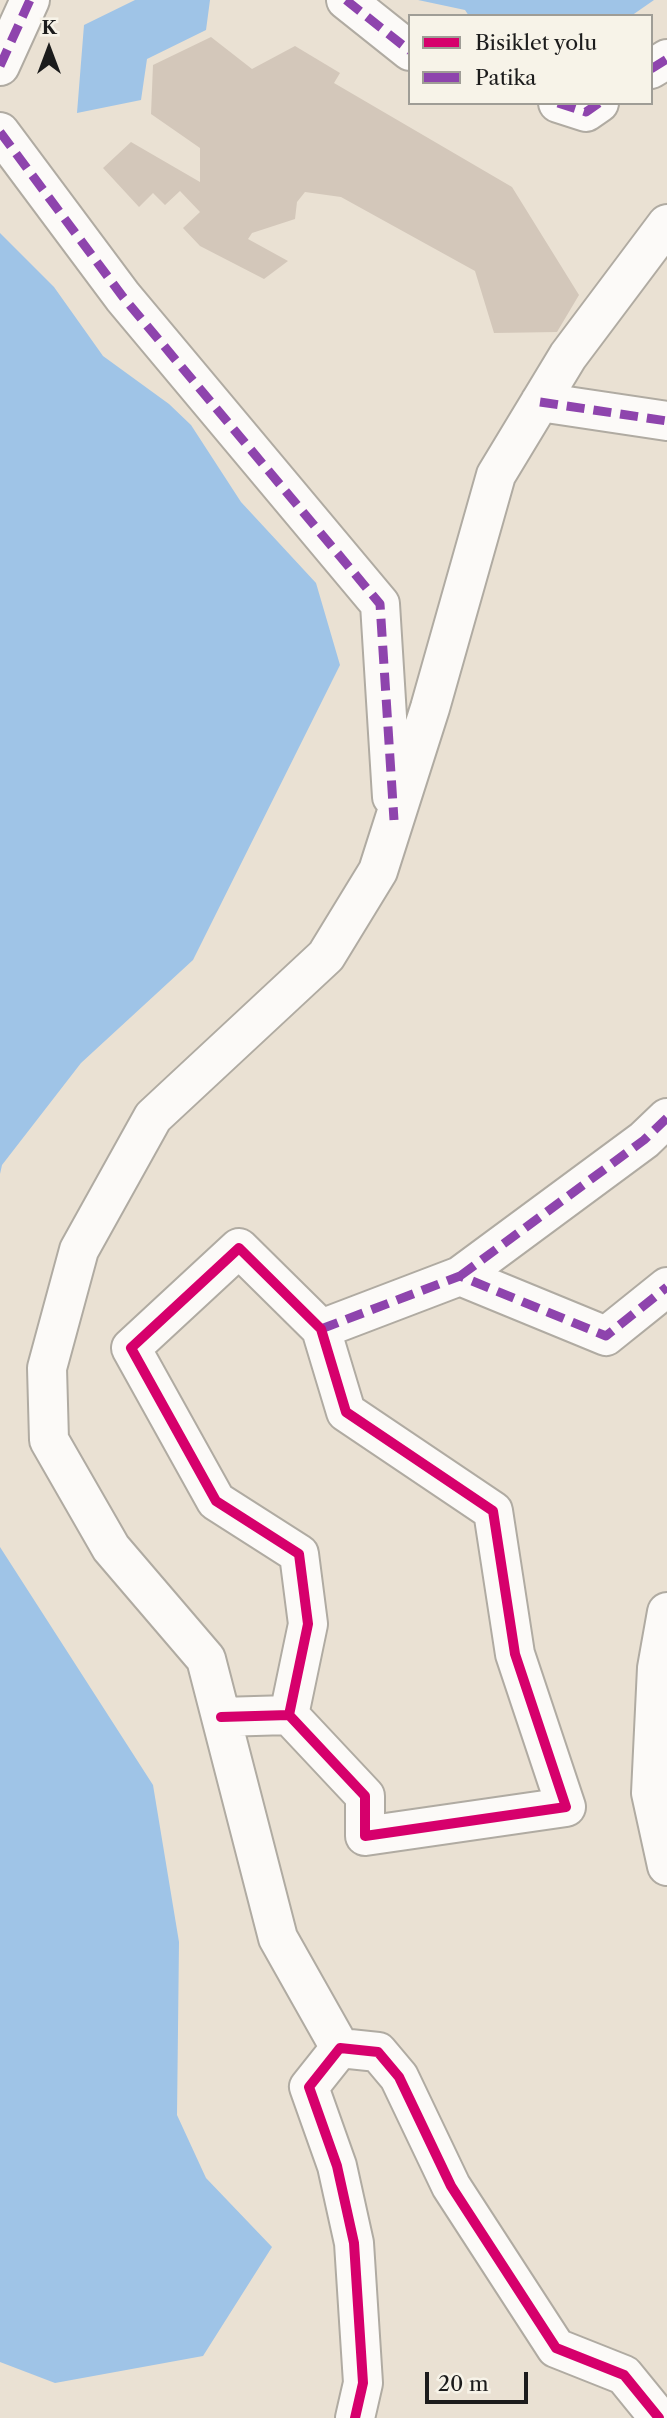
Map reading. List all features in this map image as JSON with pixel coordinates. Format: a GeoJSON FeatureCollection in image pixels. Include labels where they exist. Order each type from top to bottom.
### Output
{"type":"FeatureCollection","features":[{"type":"Feature","properties":{"kind":"street"},"geometry":{"type":"LineString","coordinates":[[0,66],[30,0]]}},
{"type":"Feature","properties":{"kind":"street"},"geometry":{"type":"LineString","coordinates":[[346,0],[408,49]]}},
{"type":"Feature","properties":{"kind":"street"},"geometry":{"type":"LineString","coordinates":[[564,105],[586,112],[596,105]]}},
{"type":"Feature","properties":{"kind":"street"},"geometry":{"type":"LineString","coordinates":[[0,132],[123,297],[380,604],[394,820]]}},
{"type":"Feature","properties":{"kind":"street"},"geometry":{"type":"LineString","coordinates":[[340,2048],[278,1938],[205,1659],[111,1548],[49,1440],[47,1368],[79,1250],[153,1117],[326,956],[378,871],[430,708],[496,475],[568,356],[667,223]]}},
{"type":"Feature","properties":{"kind":"street"},"geometry":{"type":"LineString","coordinates":[[540,402],[667,421]]}},
{"type":"Feature","properties":{"kind":"street"},"geometry":{"type":"LineString","coordinates":[[321,1329],[460,1276],[644,1140],[667,1118]]}},
{"type":"Feature","properties":{"kind":"street"},"geometry":{"type":"LineString","coordinates":[[220,1717],[289,1715],[365,1796],[365,1836],[566,1807],[515,1654],[493,1511],[346,1412],[321,1329],[239,1248],[131,1348],[216,1501],[299,1554],[308,1624],[289,1715]]}},
{"type":"Feature","properties":{"kind":"street"},"geometry":{"type":"LineString","coordinates":[[460,1276],[606,1336],[667,1287]]}},
{"type":"Feature","properties":{"kind":"street"},"geometry":{"type":"LineString","coordinates":[[667,1612],[657,1668],[651,1793],[667,1866]]}},
{"type":"Feature","properties":{"kind":"street"},"geometry":{"type":"LineString","coordinates":[[340,2048],[309,2087],[337,2166],[354,2243],[363,2383],[355,2418]]}},
{"type":"Feature","properties":{"kind":"street"},"geometry":{"type":"LineString","coordinates":[[340,2048],[378,2052],[399,2077],[451,2186],[556,2348],[624,2375],[659,2418]]}},
{"type":"Feature","properties":{"kind":"water"},"geometry":{"type":"Polygon","coordinates":[[[135,0],[210,0],[206,30],[147,59],[141,100],[77,113],[84,25],[135,0]]]}},
{"type":"Feature","properties":{"kind":"water"},"geometry":{"type":"Polygon","coordinates":[[[418,0],[654,0],[634,14],[468,14],[465,10],[418,0]]]}},
{"type":"Feature","properties":{"kind":"water"},"geometry":{"type":"Polygon","coordinates":[[[0,233],[54,287],[103,356],[169,404],[191,425],[241,502],[316,583],[340,665],[193,960],[81,1063],[2,1165],[0,1174],[0,233]]]}},
{"type":"Feature","properties":{"kind":"water"},"geometry":{"type":"Polygon","coordinates":[[[0,1547],[153,1785],[179,1942],[177,2115],[206,2178],[272,2247],[203,2356],[55,2383],[0,2362],[0,1547]]]}},
{"type":"Feature","properties":{"kind":"building"},"geometry":{"type":"Polygon","coordinates":[[[211,37],[252,69],[295,46],[340,73],[334,83],[512,187],[579,295],[557,332],[494,333],[475,271],[341,197],[305,192],[297,202],[295,219],[252,233],[248,239],[288,261],[264,279],[200,246],[183,228],[200,212],[180,191],[165,205],[153,193],[139,207],[103,168],[131,142],[200,182],[200,148],[151,114],[153,65],[211,37]]]}},
{"type":"Feature","properties":{"kind":"marked path"},"geometry":{"type":"LineString","coordinates":[[0,66],[30,0]]}},
{"type":"Feature","properties":{"kind":"marked path"},"geometry":{"type":"LineString","coordinates":[[346,0],[408,49]]}},
{"type":"Feature","properties":{"kind":"marked path"},"geometry":{"type":"LineString","coordinates":[[653,68],[667,59]]}},
{"type":"Feature","properties":{"kind":"marked path"},"geometry":{"type":"LineString","coordinates":[[564,105],[586,112],[596,105]]}},
{"type":"Feature","properties":{"kind":"marked path"},"geometry":{"type":"LineString","coordinates":[[0,132],[123,297],[380,604],[394,820]]}},
{"type":"Feature","properties":{"kind":"marked path"},"geometry":{"type":"LineString","coordinates":[[540,402],[667,421]]}},
{"type":"Feature","properties":{"kind":"marked path"},"geometry":{"type":"LineString","coordinates":[[460,1276],[644,1140],[667,1118]]}},
{"type":"Feature","properties":{"kind":"marked path"},"geometry":{"type":"LineString","coordinates":[[321,1329],[460,1276],[606,1336],[667,1287]]}},
{"type":"Feature","properties":{"kind":"cycle path"},"geometry":{"type":"LineString","coordinates":[[221,1717],[289,1715],[365,1796],[365,1836],[566,1807],[515,1654],[493,1511],[346,1412],[321,1329],[239,1248],[131,1348],[216,1501],[299,1554],[308,1624],[289,1715]]}},
{"type":"Feature","properties":{"kind":"cycle path"},"geometry":{"type":"LineString","coordinates":[[355,2418],[363,2383],[354,2243],[337,2166],[309,2087],[340,2048],[378,2052],[399,2077],[451,2186],[556,2348],[624,2375],[659,2418]]}}]}
